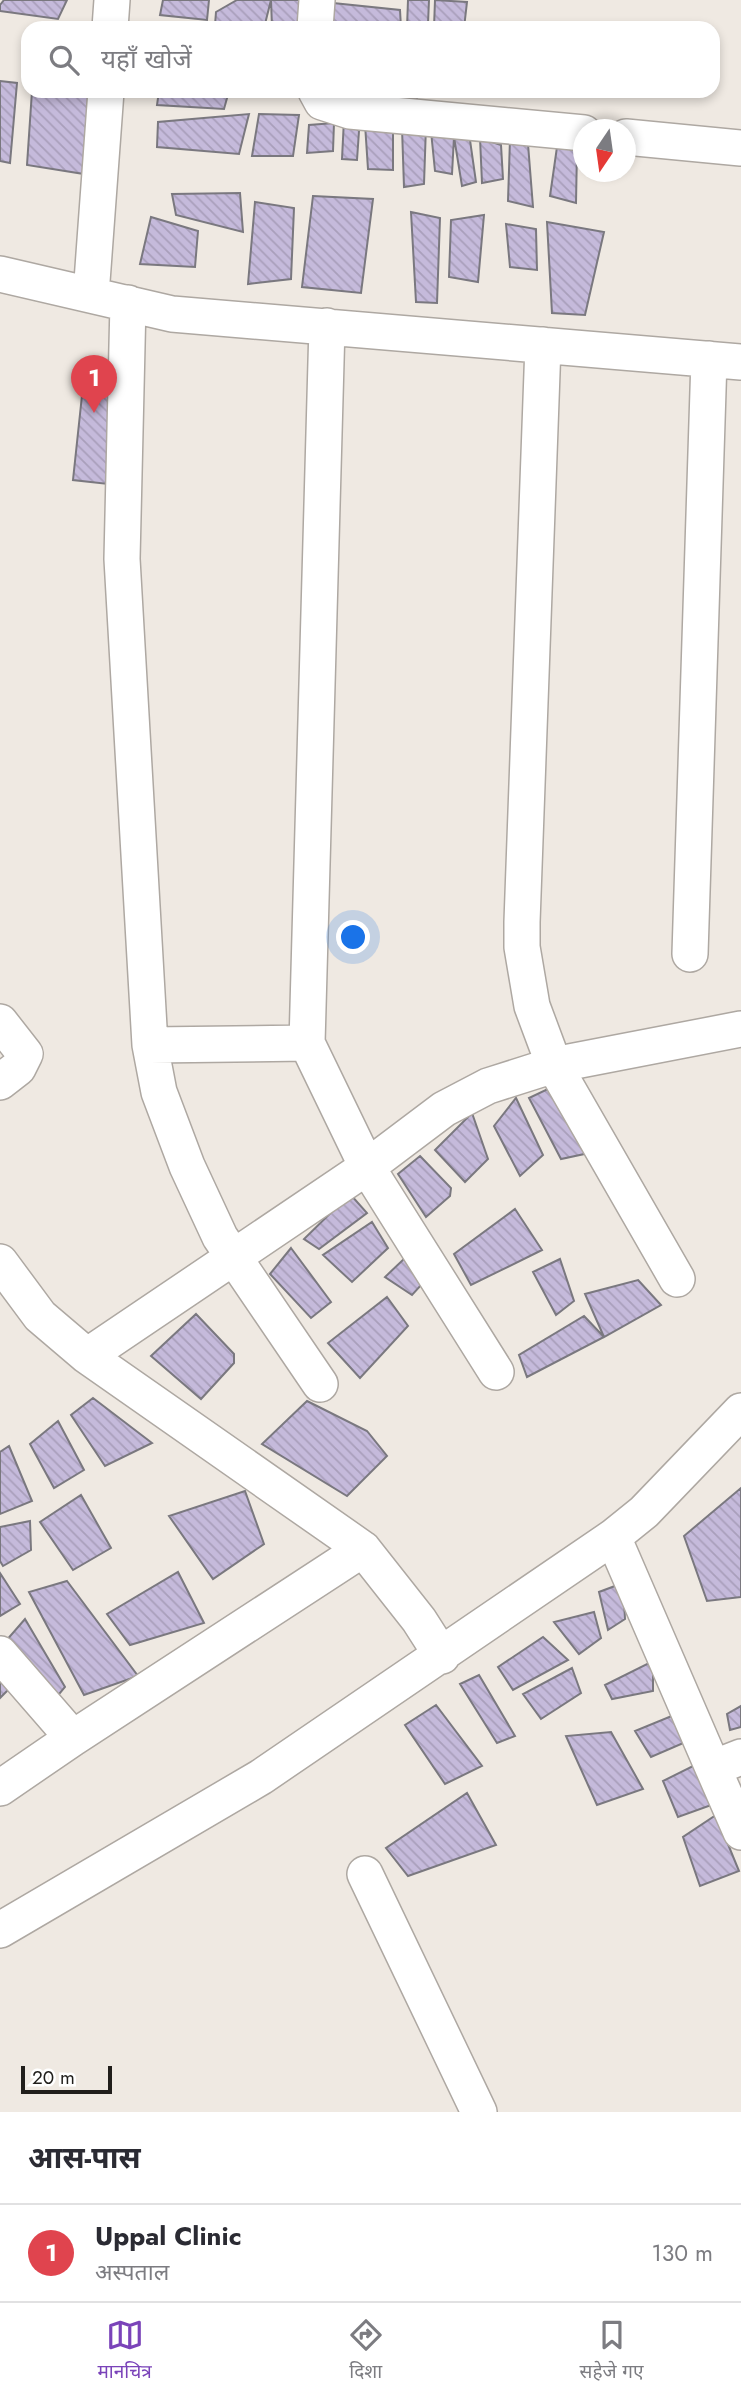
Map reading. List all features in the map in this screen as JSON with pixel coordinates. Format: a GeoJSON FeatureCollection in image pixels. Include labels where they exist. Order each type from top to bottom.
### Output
{"type":"FeatureCollection","features":[{"type":"Feature","properties":{"kind":"street"},"geometry":{"type":"LineString","coordinates":[[110,21],[112,0]]}},
{"type":"Feature","properties":{"kind":"street"},"geometry":{"type":"LineString","coordinates":[[316,21],[317,0]]}},
{"type":"Feature","properties":{"kind":"street"},"geometry":{"type":"LineString","coordinates":[[92,295],[106,98]]}},
{"type":"Feature","properties":{"kind":"street"},"geometry":{"type":"LineString","coordinates":[[320,98],[322,102],[350,111],[573,132]]}},
{"type":"Feature","properties":{"kind":"street"},"geometry":{"type":"LineString","coordinates":[[636,138],[741,148]]}},
{"type":"Feature","properties":{"kind":"street"},"geometry":{"type":"LineString","coordinates":[[0,274],[172,314],[725,360],[690,954]]}},
{"type":"Feature","properties":{"kind":"street"},"geometry":{"type":"LineString","coordinates":[[128,303],[122,559],[150,1045],[159,1092],[187,1166],[220,1237],[320,1384]]}},
{"type":"Feature","properties":{"kind":"street"},"geometry":{"type":"LineString","coordinates":[[327,326],[307,1043],[367,1167],[496,1372]]}},
{"type":"Feature","properties":{"kind":"street"},"geometry":{"type":"LineString","coordinates":[[543,345],[522,947],[532,1006],[554,1065],[677,1279]]}},
{"type":"Feature","properties":{"kind":"street"},"geometry":{"type":"LineString","coordinates":[[0,1022],[25,1054],[18,1068],[0,1082]]}},
{"type":"Feature","properties":{"kind":"street"},"geometry":{"type":"LineString","coordinates":[[87,1356],[367,1167],[444,1109],[488,1086],[554,1065],[741,1029]]}},
{"type":"Feature","properties":{"kind":"street"},"geometry":{"type":"LineString","coordinates":[[150,1045],[307,1043]]}},
{"type":"Feature","properties":{"kind":"street"},"geometry":{"type":"LineString","coordinates":[[0,1262],[40,1316],[87,1356],[363,1549],[419,1620],[442,1656]]}},
{"type":"Feature","properties":{"kind":"street"},"geometry":{"type":"LineString","coordinates":[[0,1930],[261,1777],[613,1537],[644,1512],[741,1411]]}},
{"type":"Feature","properties":{"kind":"street"},"geometry":{"type":"LineString","coordinates":[[613,1537],[727,1763],[741,1832]]}},
{"type":"Feature","properties":{"kind":"street"},"geometry":{"type":"LineString","coordinates":[[0,1788],[363,1549]]}},
{"type":"Feature","properties":{"kind":"street"},"geometry":{"type":"LineString","coordinates":[[0,1654],[73,1738]]}},
{"type":"Feature","properties":{"kind":"street"},"geometry":{"type":"LineString","coordinates":[[365,1874],[479,2112]]}},
{"type":"Feature","properties":{"kind":"building"},"geometry":{"type":"Polygon","coordinates":[[[4,0],[67,0],[58,19],[0,11],[4,0]]]}},
{"type":"Feature","properties":{"kind":"building"},"geometry":{"type":"Polygon","coordinates":[[[163,0],[209,0],[207,20],[160,15],[163,0]]]}},
{"type":"Feature","properties":{"kind":"building"},"geometry":{"type":"Polygon","coordinates":[[[237,0],[271,0],[266,21],[215,21],[216,12],[237,0]]]}},
{"type":"Feature","properties":{"kind":"building"},"geometry":{"type":"Polygon","coordinates":[[[271,0],[306,0],[304,21],[272,21],[271,0]]]}},
{"type":"Feature","properties":{"kind":"building"},"geometry":{"type":"Polygon","coordinates":[[[408,0],[429,0],[428,21],[407,21],[408,0]]]}},
{"type":"Feature","properties":{"kind":"building"},"geometry":{"type":"Polygon","coordinates":[[[435,0],[467,2],[465,21],[434,21],[435,0]]]}},
{"type":"Feature","properties":{"kind":"building"},"geometry":{"type":"Polygon","coordinates":[[[333,3],[400,10],[401,21],[329,21],[333,3]]]}},
{"type":"Feature","properties":{"kind":"building"},"geometry":{"type":"Polygon","coordinates":[[[0,81],[17,83],[10,163],[0,161],[0,81]]]}},
{"type":"Feature","properties":{"kind":"building"},"geometry":{"type":"Polygon","coordinates":[[[32,98],[90,98],[84,174],[27,165],[32,98]]]}},
{"type":"Feature","properties":{"kind":"building"},"geometry":{"type":"Polygon","coordinates":[[[158,98],[227,98],[224,109],[157,105],[158,98]]]}},
{"type":"Feature","properties":{"kind":"building"},"geometry":{"type":"Polygon","coordinates":[[[417,98],[417,101],[385,99],[417,98]]]}},
{"type":"Feature","properties":{"kind":"building"},"geometry":{"type":"Polygon","coordinates":[[[249,114],[239,154],[157,147],[158,122],[249,114]]]}},
{"type":"Feature","properties":{"kind":"building"},"geometry":{"type":"Polygon","coordinates":[[[259,114],[299,115],[293,156],[252,156],[259,114]]]}},
{"type":"Feature","properties":{"kind":"building"},"geometry":{"type":"Polygon","coordinates":[[[344,119],[359,131],[357,160],[342,159],[344,119]]]}},
{"type":"Feature","properties":{"kind":"building"},"geometry":{"type":"Polygon","coordinates":[[[334,123],[333,151],[307,153],[309,125],[334,123]]]}},
{"type":"Feature","properties":{"kind":"building"},"geometry":{"type":"Polygon","coordinates":[[[365,124],[393,132],[393,170],[368,169],[365,124]]]}},
{"type":"Feature","properties":{"kind":"building"},"geometry":{"type":"Polygon","coordinates":[[[426,126],[424,184],[404,187],[402,128],[426,126]]]}},
{"type":"Feature","properties":{"kind":"building"},"geometry":{"type":"Polygon","coordinates":[[[431,131],[454,137],[452,174],[435,171],[431,131]]]}},
{"type":"Feature","properties":{"kind":"building"},"geometry":{"type":"Polygon","coordinates":[[[454,137],[470,140],[476,182],[462,186],[454,137]]]}},
{"type":"Feature","properties":{"kind":"building"},"geometry":{"type":"Polygon","coordinates":[[[480,138],[501,145],[503,179],[482,183],[480,138]]]}},
{"type":"Feature","properties":{"kind":"building"},"geometry":{"type":"Polygon","coordinates":[[[510,139],[528,144],[533,207],[508,201],[510,139]]]}},
{"type":"Feature","properties":{"kind":"building"},"geometry":{"type":"Polygon","coordinates":[[[557,147],[573,149],[576,203],[550,196],[557,147]]]}},
{"type":"Feature","properties":{"kind":"building"},"geometry":{"type":"Polygon","coordinates":[[[240,193],[243,232],[176,215],[172,194],[240,193]]]}},
{"type":"Feature","properties":{"kind":"building"},"geometry":{"type":"Polygon","coordinates":[[[313,196],[373,199],[361,293],[302,287],[313,196]]]}},
{"type":"Feature","properties":{"kind":"building"},"geometry":{"type":"Polygon","coordinates":[[[255,202],[294,208],[291,279],[248,284],[255,202]]]}},
{"type":"Feature","properties":{"kind":"building"},"geometry":{"type":"Polygon","coordinates":[[[411,212],[440,218],[437,303],[416,302],[411,212]]]}},
{"type":"Feature","properties":{"kind":"building"},"geometry":{"type":"Polygon","coordinates":[[[484,215],[478,282],[449,277],[451,220],[484,215]]]}},
{"type":"Feature","properties":{"kind":"building"},"geometry":{"type":"Polygon","coordinates":[[[151,217],[198,231],[195,267],[140,264],[151,217]]]}},
{"type":"Feature","properties":{"kind":"building"},"geometry":{"type":"Polygon","coordinates":[[[547,222],[604,232],[585,315],[552,313],[547,222]]]}},
{"type":"Feature","properties":{"kind":"building"},"geometry":{"type":"Polygon","coordinates":[[[506,224],[536,229],[537,270],[510,267],[506,224]]]}},
{"type":"Feature","properties":{"kind":"building"},"geometry":{"type":"Polygon","coordinates":[[[83,386],[118,389],[108,484],[73,480],[83,386]]]}},
{"type":"Feature","properties":{"kind":"building"},"geometry":{"type":"Polygon","coordinates":[[[552,1087],[589,1153],[561,1159],[529,1098],[552,1087]]]}},
{"type":"Feature","properties":{"kind":"building"},"geometry":{"type":"Polygon","coordinates":[[[516,1098],[543,1155],[520,1176],[494,1126],[516,1098]]]}},
{"type":"Feature","properties":{"kind":"building"},"geometry":{"type":"Polygon","coordinates":[[[472,1113],[488,1159],[465,1182],[435,1150],[472,1113]]]}},
{"type":"Feature","properties":{"kind":"building"},"geometry":{"type":"Polygon","coordinates":[[[420,1156],[451,1188],[450,1196],[426,1217],[398,1174],[420,1156]]]}},
{"type":"Feature","properties":{"kind":"building"},"geometry":{"type":"Polygon","coordinates":[[[350,1194],[367,1213],[319,1249],[304,1239],[350,1194]]]}},
{"type":"Feature","properties":{"kind":"building"},"geometry":{"type":"Polygon","coordinates":[[[515,1209],[542,1250],[471,1285],[454,1254],[515,1209]]]}},
{"type":"Feature","properties":{"kind":"building"},"geometry":{"type":"Polygon","coordinates":[[[372,1222],[388,1248],[352,1282],[323,1255],[372,1222]]]}},
{"type":"Feature","properties":{"kind":"building"},"geometry":{"type":"Polygon","coordinates":[[[291,1248],[331,1302],[311,1318],[270,1274],[291,1248]]]}},
{"type":"Feature","properties":{"kind":"building"},"geometry":{"type":"Polygon","coordinates":[[[406,1257],[423,1283],[412,1295],[385,1277],[406,1257]]]}},
{"type":"Feature","properties":{"kind":"building"},"geometry":{"type":"Polygon","coordinates":[[[560,1259],[574,1301],[556,1315],[533,1272],[560,1259]]]}},
{"type":"Feature","properties":{"kind":"building"},"geometry":{"type":"Polygon","coordinates":[[[638,1280],[661,1305],[604,1337],[585,1294],[638,1280]]]}},
{"type":"Feature","properties":{"kind":"building"},"geometry":{"type":"Polygon","coordinates":[[[387,1297],[408,1326],[360,1378],[328,1343],[387,1297]]]}},
{"type":"Feature","properties":{"kind":"building"},"geometry":{"type":"Polygon","coordinates":[[[196,1314],[234,1354],[234,1363],[201,1399],[151,1356],[196,1314]]]}},
{"type":"Feature","properties":{"kind":"building"},"geometry":{"type":"Polygon","coordinates":[[[584,1316],[604,1337],[527,1377],[519,1355],[584,1316]]]}},
{"type":"Feature","properties":{"kind":"building"},"geometry":{"type":"Polygon","coordinates":[[[93,1398],[152,1443],[105,1466],[71,1415],[93,1398]]]}},
{"type":"Feature","properties":{"kind":"building"},"geometry":{"type":"Polygon","coordinates":[[[307,1401],[367,1431],[387,1456],[347,1496],[262,1444],[307,1401]]]}},
{"type":"Feature","properties":{"kind":"building"},"geometry":{"type":"Polygon","coordinates":[[[58,1421],[84,1470],[54,1488],[30,1444],[58,1421]]]}},
{"type":"Feature","properties":{"kind":"building"},"geometry":{"type":"Polygon","coordinates":[[[9,1446],[32,1501],[0,1514],[0,1452],[9,1446]]]}},
{"type":"Feature","properties":{"kind":"building"},"geometry":{"type":"Polygon","coordinates":[[[741,1488],[741,1597],[707,1601],[684,1536],[741,1488]]]}},
{"type":"Feature","properties":{"kind":"building"},"geometry":{"type":"Polygon","coordinates":[[[245,1491],[264,1544],[213,1579],[169,1516],[245,1491]]]}},
{"type":"Feature","properties":{"kind":"building"},"geometry":{"type":"Polygon","coordinates":[[[81,1495],[111,1548],[73,1570],[40,1522],[81,1495]]]}},
{"type":"Feature","properties":{"kind":"building"},"geometry":{"type":"Polygon","coordinates":[[[30,1521],[31,1550],[3,1566],[0,1561],[0,1527],[30,1521]]]}},
{"type":"Feature","properties":{"kind":"building"},"geometry":{"type":"Polygon","coordinates":[[[178,1572],[204,1623],[130,1645],[107,1614],[178,1572]]]}},
{"type":"Feature","properties":{"kind":"building"},"geometry":{"type":"Polygon","coordinates":[[[0,1573],[20,1604],[0,1616],[0,1573]]]}},
{"type":"Feature","properties":{"kind":"building"},"geometry":{"type":"Polygon","coordinates":[[[67,1581],[138,1676],[84,1695],[29,1592],[67,1581]]]}},
{"type":"Feature","properties":{"kind":"building"},"geometry":{"type":"Polygon","coordinates":[[[623,1583],[625,1619],[608,1630],[599,1592],[623,1583]]]}},
{"type":"Feature","properties":{"kind":"building"},"geometry":{"type":"Polygon","coordinates":[[[594,1612],[601,1638],[579,1654],[554,1622],[594,1612]]]}},
{"type":"Feature","properties":{"kind":"building"},"geometry":{"type":"Polygon","coordinates":[[[25,1619],[65,1687],[55,1699],[5,1642],[25,1619]]]}},
{"type":"Feature","properties":{"kind":"building"},"geometry":{"type":"Polygon","coordinates":[[[543,1637],[568,1660],[513,1690],[498,1667],[543,1637]]]}},
{"type":"Feature","properties":{"kind":"building"},"geometry":{"type":"Polygon","coordinates":[[[653,1661],[653,1691],[612,1699],[605,1685],[653,1661]]]}},
{"type":"Feature","properties":{"kind":"building"},"geometry":{"type":"Polygon","coordinates":[[[572,1668],[581,1693],[541,1719],[523,1694],[572,1668]]]}},
{"type":"Feature","properties":{"kind":"building"},"geometry":{"type":"Polygon","coordinates":[[[479,1675],[515,1736],[497,1743],[460,1684],[479,1675]]]}},
{"type":"Feature","properties":{"kind":"building"},"geometry":{"type":"Polygon","coordinates":[[[0,1677],[10,1688],[0,1698],[0,1677]]]}},
{"type":"Feature","properties":{"kind":"building"},"geometry":{"type":"Polygon","coordinates":[[[436,1705],[482,1766],[445,1784],[405,1725],[436,1705]]]}},
{"type":"Feature","properties":{"kind":"building"},"geometry":{"type":"Polygon","coordinates":[[[741,1706],[741,1727],[730,1730],[727,1714],[741,1706]]]}},
{"type":"Feature","properties":{"kind":"building"},"geometry":{"type":"Polygon","coordinates":[[[674,1715],[688,1741],[651,1757],[635,1731],[674,1715]]]}},
{"type":"Feature","properties":{"kind":"building"},"geometry":{"type":"Polygon","coordinates":[[[611,1732],[643,1789],[597,1805],[566,1736],[611,1732]]]}},
{"type":"Feature","properties":{"kind":"building"},"geometry":{"type":"Polygon","coordinates":[[[695,1765],[717,1803],[678,1817],[663,1781],[695,1765]]]}},
{"type":"Feature","properties":{"kind":"building"},"geometry":{"type":"Polygon","coordinates":[[[467,1793],[496,1845],[408,1876],[386,1848],[467,1793]]]}},
{"type":"Feature","properties":{"kind":"building"},"geometry":{"type":"Polygon","coordinates":[[[716,1815],[739,1871],[700,1886],[683,1837],[716,1815]]]}},
{"type":"Feature","properties":{"kind":"place","name":"Uppal Clinic"},"geometry":{"type":"Point","coordinates":[94,413]}}]}
